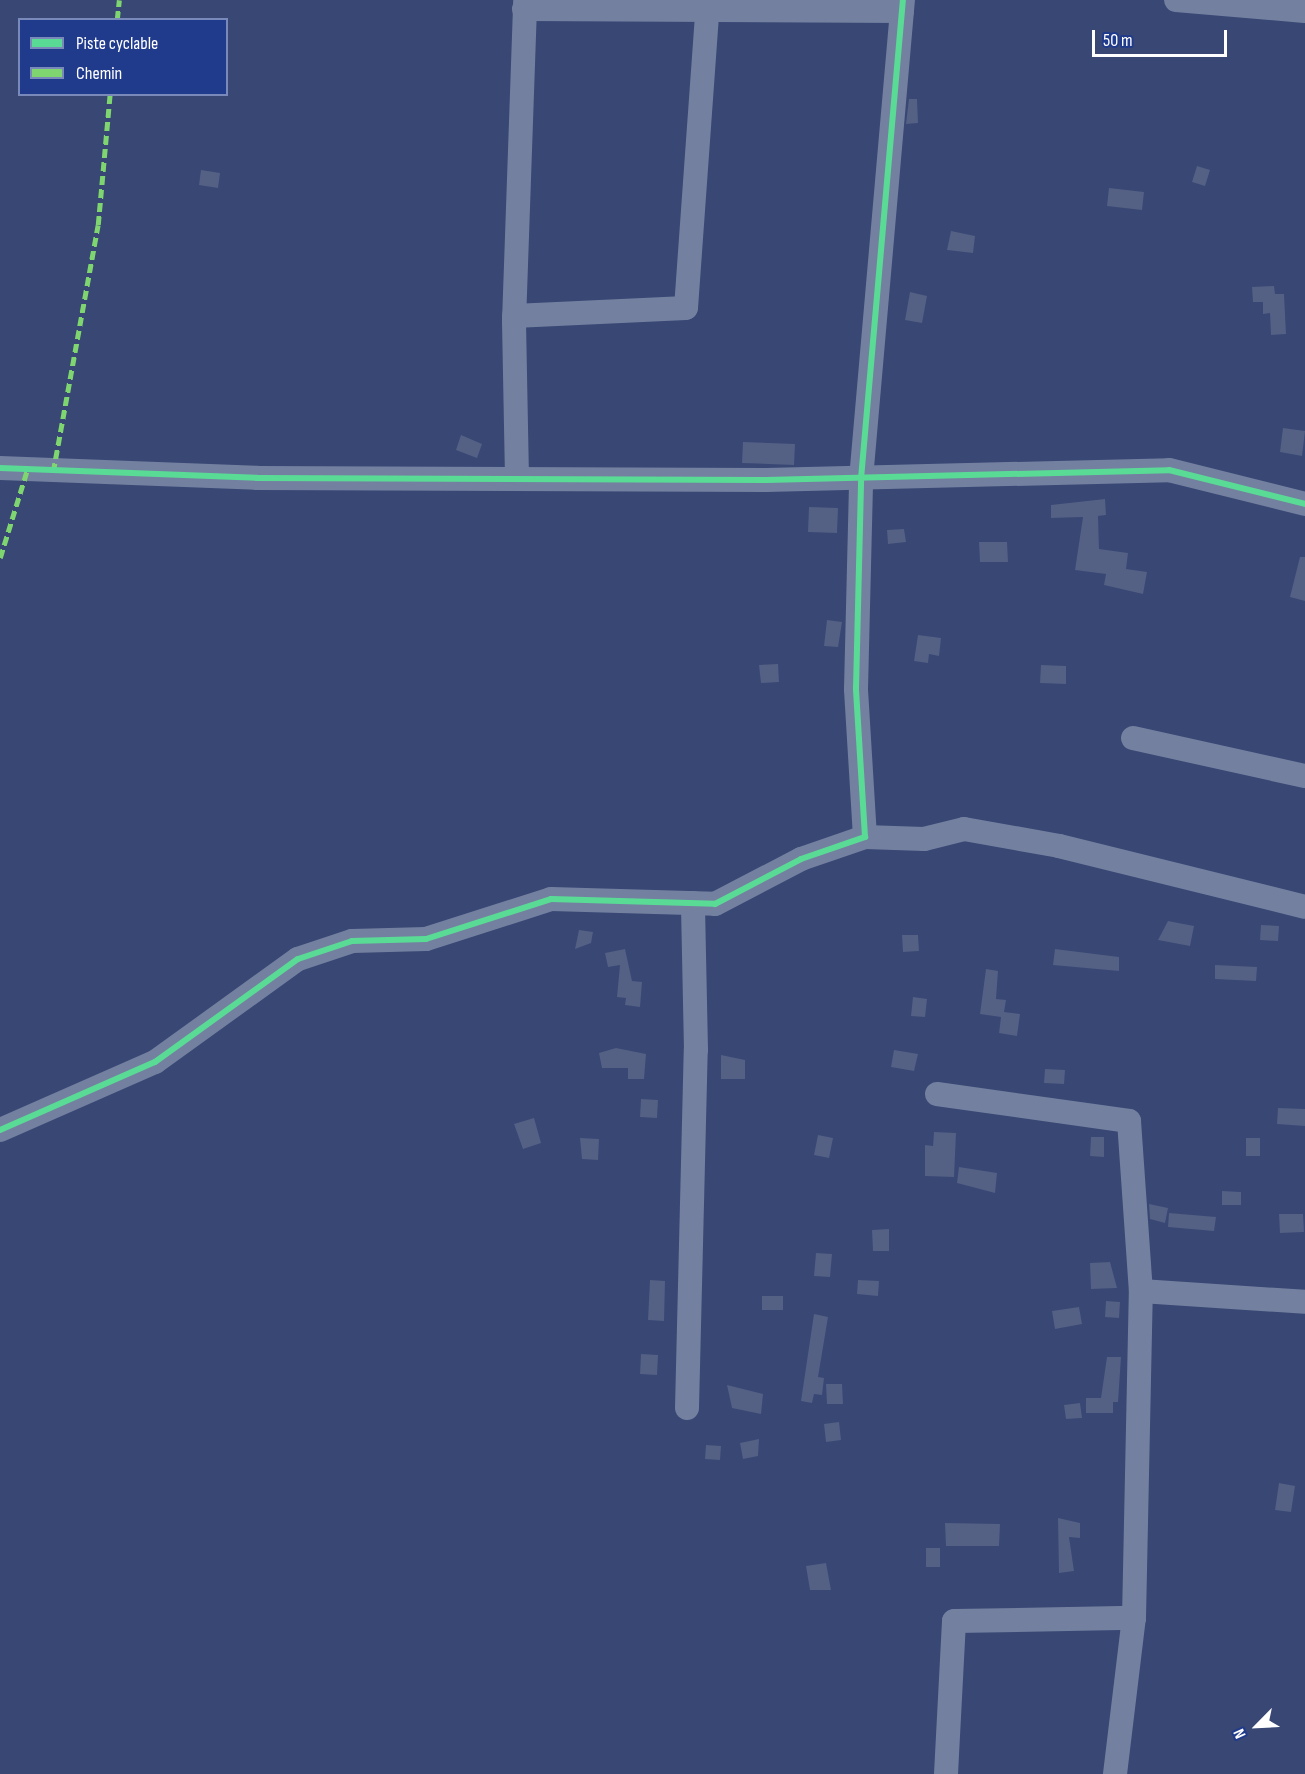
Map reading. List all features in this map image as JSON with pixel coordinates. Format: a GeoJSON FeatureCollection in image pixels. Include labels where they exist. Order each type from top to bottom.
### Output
{"type":"FeatureCollection","features":[{"type":"Feature","properties":{"kind":"street"},"geometry":{"type":"LineString","coordinates":[[1176,0],[1305,11]]}},
{"type":"Feature","properties":{"kind":"street"},"geometry":{"type":"LineString","coordinates":[[517,478],[514,316],[524,5],[903,6],[861,479],[856,689],[865,837]]}},
{"type":"Feature","properties":{"kind":"street"},"geometry":{"type":"LineString","coordinates":[[514,316],[686,308],[708,5]]}},
{"type":"Feature","properties":{"kind":"street"},"geometry":{"type":"LineString","coordinates":[[0,468],[257,478],[861,479],[1169,470],[1305,504]]}},
{"type":"Feature","properties":{"kind":"street"},"geometry":{"type":"LineString","coordinates":[[1133,738],[1305,776]]}},
{"type":"Feature","properties":{"kind":"street"},"geometry":{"type":"LineString","coordinates":[[0,1130],[154,1062],[298,959],[352,941],[426,939],[551,899],[715,904],[801,859],[865,837],[924,839],[963,829],[1059,846],[1305,907]]}},
{"type":"Feature","properties":{"kind":"street"},"geometry":{"type":"LineString","coordinates":[[687,1408],[696,1050],[693,903]]}},
{"type":"Feature","properties":{"kind":"street"},"geometry":{"type":"LineString","coordinates":[[937,1094],[1130,1121],[1141,1291],[1134,1618],[1114,1774]]}},
{"type":"Feature","properties":{"kind":"street"},"geometry":{"type":"LineString","coordinates":[[1141,1291],[1305,1302]]}},
{"type":"Feature","properties":{"kind":"street"},"geometry":{"type":"LineString","coordinates":[[946,1774],[954,1621],[1134,1618]]}},
{"type":"Feature","properties":{"kind":"building"},"geometry":{"type":"Polygon","coordinates":[[[909,99],[917,99],[918,123],[906,124],[909,99]]]}},
{"type":"Feature","properties":{"kind":"building"},"geometry":{"type":"Polygon","coordinates":[[[1197,166],[1210,170],[1205,186],[1192,182],[1197,166]]]}},
{"type":"Feature","properties":{"kind":"building"},"geometry":{"type":"Polygon","coordinates":[[[201,170],[220,173],[218,188],[199,185],[201,170]]]}},
{"type":"Feature","properties":{"kind":"building"},"geometry":{"type":"Polygon","coordinates":[[[1109,188],[1144,192],[1142,210],[1107,206],[1109,188]]]}},
{"type":"Feature","properties":{"kind":"building"},"geometry":{"type":"Polygon","coordinates":[[[951,231],[975,236],[973,253],[947,250],[951,231]]]}},
{"type":"Feature","properties":{"kind":"building"},"geometry":{"type":"Polygon","coordinates":[[[1274,286],[1275,294],[1284,294],[1286,334],[1271,335],[1270,313],[1263,314],[1263,302],[1253,302],[1252,287],[1274,286]]]}},
{"type":"Feature","properties":{"kind":"building"},"geometry":{"type":"Polygon","coordinates":[[[910,292],[927,296],[922,323],[905,320],[910,292]]]}},
{"type":"Feature","properties":{"kind":"building"},"geometry":{"type":"Polygon","coordinates":[[[1283,428],[1305,431],[1302,456],[1280,452],[1283,428]]]}},
{"type":"Feature","properties":{"kind":"building"},"geometry":{"type":"Polygon","coordinates":[[[461,435],[482,444],[477,458],[456,450],[461,435]]]}},
{"type":"Feature","properties":{"kind":"building"},"geometry":{"type":"Polygon","coordinates":[[[743,442],[795,444],[794,465],[742,463],[743,442]]]}},
{"type":"Feature","properties":{"kind":"building"},"geometry":{"type":"Polygon","coordinates":[[[1105,499],[1106,515],[1098,516],[1099,549],[1128,553],[1126,569],[1147,572],[1143,594],[1104,585],[1106,574],[1075,570],[1083,517],[1051,518],[1051,505],[1105,499]]]}},
{"type":"Feature","properties":{"kind":"building"},"geometry":{"type":"Polygon","coordinates":[[[809,507],[838,508],[837,533],[808,532],[809,507]]]}},
{"type":"Feature","properties":{"kind":"building"},"geometry":{"type":"Polygon","coordinates":[[[904,529],[906,542],[888,544],[887,530],[904,529]]]}},
{"type":"Feature","properties":{"kind":"building"},"geometry":{"type":"Polygon","coordinates":[[[979,542],[1007,542],[1008,562],[980,562],[979,542]]]}},
{"type":"Feature","properties":{"kind":"building"},"geometry":{"type":"Polygon","coordinates":[[[1300,557],[1305,557],[1305,601],[1290,597],[1300,557]]]}},
{"type":"Feature","properties":{"kind":"building"},"geometry":{"type":"Polygon","coordinates":[[[827,620],[842,622],[838,647],[824,646],[827,620]]]}},
{"type":"Feature","properties":{"kind":"building"},"geometry":{"type":"Polygon","coordinates":[[[918,635],[941,638],[939,656],[929,654],[928,663],[914,661],[918,635]]]}},
{"type":"Feature","properties":{"kind":"building"},"geometry":{"type":"Polygon","coordinates":[[[778,664],[779,682],[761,683],[759,665],[778,664]]]}},
{"type":"Feature","properties":{"kind":"building"},"geometry":{"type":"Polygon","coordinates":[[[1041,665],[1066,666],[1066,684],[1040,683],[1041,665]]]}},
{"type":"Feature","properties":{"kind":"building"},"geometry":{"type":"Polygon","coordinates":[[[1168,921],[1194,926],[1190,946],[1158,940],[1168,921]]]}},
{"type":"Feature","properties":{"kind":"building"},"geometry":{"type":"Polygon","coordinates":[[[1261,925],[1279,926],[1278,941],[1260,940],[1261,925]]]}},
{"type":"Feature","properties":{"kind":"building"},"geometry":{"type":"Polygon","coordinates":[[[579,930],[593,932],[591,943],[575,949],[579,930]]]}},
{"type":"Feature","properties":{"kind":"building"},"geometry":{"type":"Polygon","coordinates":[[[902,935],[918,935],[919,951],[903,952],[902,935]]]}},
{"type":"Feature","properties":{"kind":"building"},"geometry":{"type":"Polygon","coordinates":[[[625,949],[632,981],[642,982],[640,1007],[625,1005],[626,998],[617,997],[620,965],[608,967],[605,953],[625,949]]]}},
{"type":"Feature","properties":{"kind":"building"},"geometry":{"type":"Polygon","coordinates":[[[1055,949],[1119,957],[1119,971],[1053,965],[1055,949]]]}},
{"type":"Feature","properties":{"kind":"building"},"geometry":{"type":"Polygon","coordinates":[[[1215,965],[1257,967],[1256,981],[1215,979],[1215,965]]]}},
{"type":"Feature","properties":{"kind":"building"},"geometry":{"type":"Polygon","coordinates":[[[986,969],[998,971],[996,999],[1006,1000],[1004,1012],[1020,1014],[1017,1036],[999,1033],[1001,1017],[980,1014],[986,969]]]}},
{"type":"Feature","properties":{"kind":"building"},"geometry":{"type":"Polygon","coordinates":[[[913,997],[927,999],[925,1017],[911,1016],[913,997]]]}},
{"type":"Feature","properties":{"kind":"building"},"geometry":{"type":"Polygon","coordinates":[[[616,1048],[646,1054],[644,1079],[628,1079],[628,1068],[602,1068],[599,1053],[616,1048]]]}},
{"type":"Feature","properties":{"kind":"building"},"geometry":{"type":"Polygon","coordinates":[[[894,1050],[918,1054],[914,1071],[891,1067],[894,1050]]]}},
{"type":"Feature","properties":{"kind":"building"},"geometry":{"type":"Polygon","coordinates":[[[721,1055],[745,1060],[745,1079],[721,1079],[721,1055]]]}},
{"type":"Feature","properties":{"kind":"building"},"geometry":{"type":"Polygon","coordinates":[[[1045,1069],[1065,1070],[1064,1084],[1044,1083],[1045,1069]]]}},
{"type":"Feature","properties":{"kind":"building"},"geometry":{"type":"Polygon","coordinates":[[[641,1099],[658,1100],[657,1118],[640,1117],[641,1099]]]}},
{"type":"Feature","properties":{"kind":"building"},"geometry":{"type":"Polygon","coordinates":[[[1278,1108],[1305,1109],[1305,1126],[1277,1124],[1278,1108]]]}},
{"type":"Feature","properties":{"kind":"building"},"geometry":{"type":"Polygon","coordinates":[[[534,1118],[541,1143],[523,1149],[514,1124],[534,1118]]]}},
{"type":"Feature","properties":{"kind":"building"},"geometry":{"type":"Polygon","coordinates":[[[934,1132],[956,1133],[954,1177],[925,1176],[925,1145],[933,1146],[934,1132]]]}},
{"type":"Feature","properties":{"kind":"building"},"geometry":{"type":"Polygon","coordinates":[[[818,1135],[833,1138],[829,1158],[814,1155],[818,1135]]]}},
{"type":"Feature","properties":{"kind":"building"},"geometry":{"type":"Polygon","coordinates":[[[1091,1137],[1104,1137],[1104,1157],[1090,1156],[1091,1137]]]}},
{"type":"Feature","properties":{"kind":"building"},"geometry":{"type":"Polygon","coordinates":[[[580,1138],[599,1139],[598,1160],[582,1159],[580,1138]]]}},
{"type":"Feature","properties":{"kind":"building"},"geometry":{"type":"Polygon","coordinates":[[[1246,1138],[1260,1138],[1260,1156],[1246,1156],[1246,1138]]]}},
{"type":"Feature","properties":{"kind":"building"},"geometry":{"type":"Polygon","coordinates":[[[959,1167],[997,1173],[995,1193],[957,1183],[959,1167]]]}},
{"type":"Feature","properties":{"kind":"building"},"geometry":{"type":"Polygon","coordinates":[[[1222,1191],[1241,1192],[1241,1205],[1222,1205],[1222,1191]]]}},
{"type":"Feature","properties":{"kind":"building"},"geometry":{"type":"Polygon","coordinates":[[[1149,1204],[1168,1208],[1165,1223],[1150,1219],[1149,1204]]]}},
{"type":"Feature","properties":{"kind":"building"},"geometry":{"type":"Polygon","coordinates":[[[1169,1213],[1216,1217],[1214,1231],[1168,1227],[1169,1213]]]}},
{"type":"Feature","properties":{"kind":"building"},"geometry":{"type":"Polygon","coordinates":[[[1279,1214],[1303,1214],[1304,1232],[1280,1233],[1279,1214]]]}},
{"type":"Feature","properties":{"kind":"building"},"geometry":{"type":"Polygon","coordinates":[[[889,1229],[889,1251],[873,1251],[872,1230],[889,1229]]]}},
{"type":"Feature","properties":{"kind":"building"},"geometry":{"type":"Polygon","coordinates":[[[816,1253],[832,1254],[830,1277],[814,1276],[816,1253]]]}},
{"type":"Feature","properties":{"kind":"building"},"geometry":{"type":"Polygon","coordinates":[[[1110,1262],[1117,1288],[1091,1289],[1090,1263],[1110,1262]]]}},
{"type":"Feature","properties":{"kind":"building"},"geometry":{"type":"Polygon","coordinates":[[[650,1280],[665,1281],[664,1321],[648,1320],[650,1280]]]}},
{"type":"Feature","properties":{"kind":"building"},"geometry":{"type":"Polygon","coordinates":[[[858,1280],[879,1281],[878,1296],[857,1294],[858,1280]]]}},
{"type":"Feature","properties":{"kind":"building"},"geometry":{"type":"Polygon","coordinates":[[[762,1296],[783,1296],[783,1310],[762,1310],[762,1296]]]}},
{"type":"Feature","properties":{"kind":"building"},"geometry":{"type":"Polygon","coordinates":[[[1106,1301],[1120,1302],[1119,1318],[1105,1317],[1106,1301]]]}},
{"type":"Feature","properties":{"kind":"building"},"geometry":{"type":"Polygon","coordinates":[[[1079,1307],[1082,1324],[1055,1329],[1052,1311],[1079,1307]]]}},
{"type":"Feature","properties":{"kind":"building"},"geometry":{"type":"Polygon","coordinates":[[[814,1314],[828,1317],[818,1377],[824,1378],[822,1395],[814,1394],[812,1403],[801,1401],[814,1314]]]}},
{"type":"Feature","properties":{"kind":"building"},"geometry":{"type":"Polygon","coordinates":[[[641,1354],[658,1355],[657,1375],[640,1374],[641,1354]]]}},
{"type":"Feature","properties":{"kind":"building"},"geometry":{"type":"Polygon","coordinates":[[[1107,1357],[1121,1357],[1118,1402],[1113,1402],[1113,1413],[1086,1413],[1086,1398],[1101,1398],[1107,1357]]]}},
{"type":"Feature","properties":{"kind":"building"},"geometry":{"type":"Polygon","coordinates":[[[826,1384],[842,1384],[843,1404],[827,1404],[826,1384]]]}},
{"type":"Feature","properties":{"kind":"building"},"geometry":{"type":"Polygon","coordinates":[[[727,1385],[763,1394],[761,1414],[732,1408],[727,1385]]]}},
{"type":"Feature","properties":{"kind":"building"},"geometry":{"type":"Polygon","coordinates":[[[1080,1403],[1082,1418],[1066,1419],[1064,1405],[1080,1403]]]}},
{"type":"Feature","properties":{"kind":"building"},"geometry":{"type":"Polygon","coordinates":[[[839,1422],[841,1440],[826,1442],[824,1424],[839,1422]]]}},
{"type":"Feature","properties":{"kind":"building"},"geometry":{"type":"Polygon","coordinates":[[[759,1439],[758,1456],[743,1459],[740,1443],[759,1439]]]}},
{"type":"Feature","properties":{"kind":"building"},"geometry":{"type":"Polygon","coordinates":[[[706,1445],[721,1446],[720,1460],[705,1459],[706,1445]]]}},
{"type":"Feature","properties":{"kind":"building"},"geometry":{"type":"Polygon","coordinates":[[[1279,1483],[1295,1486],[1291,1512],[1275,1510],[1279,1483]]]}},
{"type":"Feature","properties":{"kind":"building"},"geometry":{"type":"Polygon","coordinates":[[[1058,1518],[1080,1523],[1080,1538],[1069,1537],[1074,1571],[1059,1573],[1058,1518]]]}},
{"type":"Feature","properties":{"kind":"building"},"geometry":{"type":"Polygon","coordinates":[[[945,1523],[1000,1524],[999,1546],[946,1546],[945,1523]]]}},
{"type":"Feature","properties":{"kind":"building"},"geometry":{"type":"Polygon","coordinates":[[[926,1548],[940,1548],[940,1567],[926,1567],[926,1548]]]}},
{"type":"Feature","properties":{"kind":"building"},"geometry":{"type":"Polygon","coordinates":[[[826,1563],[831,1590],[810,1590],[806,1566],[826,1563]]]}},
{"type":"Feature","properties":{"kind":"marked path"},"geometry":{"type":"LineString","coordinates":[[117,18],[119,0]]}},
{"type":"Feature","properties":{"kind":"marked path"},"geometry":{"type":"LineString","coordinates":[[53,472],[98,225],[110,96]]}},
{"type":"Feature","properties":{"kind":"marked path"},"geometry":{"type":"LineString","coordinates":[[0,558],[27,470]]}},
{"type":"Feature","properties":{"kind":"cycle path"},"geometry":{"type":"LineString","coordinates":[[0,1130],[155,1062],[298,959],[352,941],[426,939],[551,899],[715,904],[801,859],[865,837],[856,689],[861,479],[903,0]]}},
{"type":"Feature","properties":{"kind":"cycle path"},"geometry":{"type":"LineString","coordinates":[[0,468],[257,478],[766,480],[1169,470],[1305,504]]}}]}
